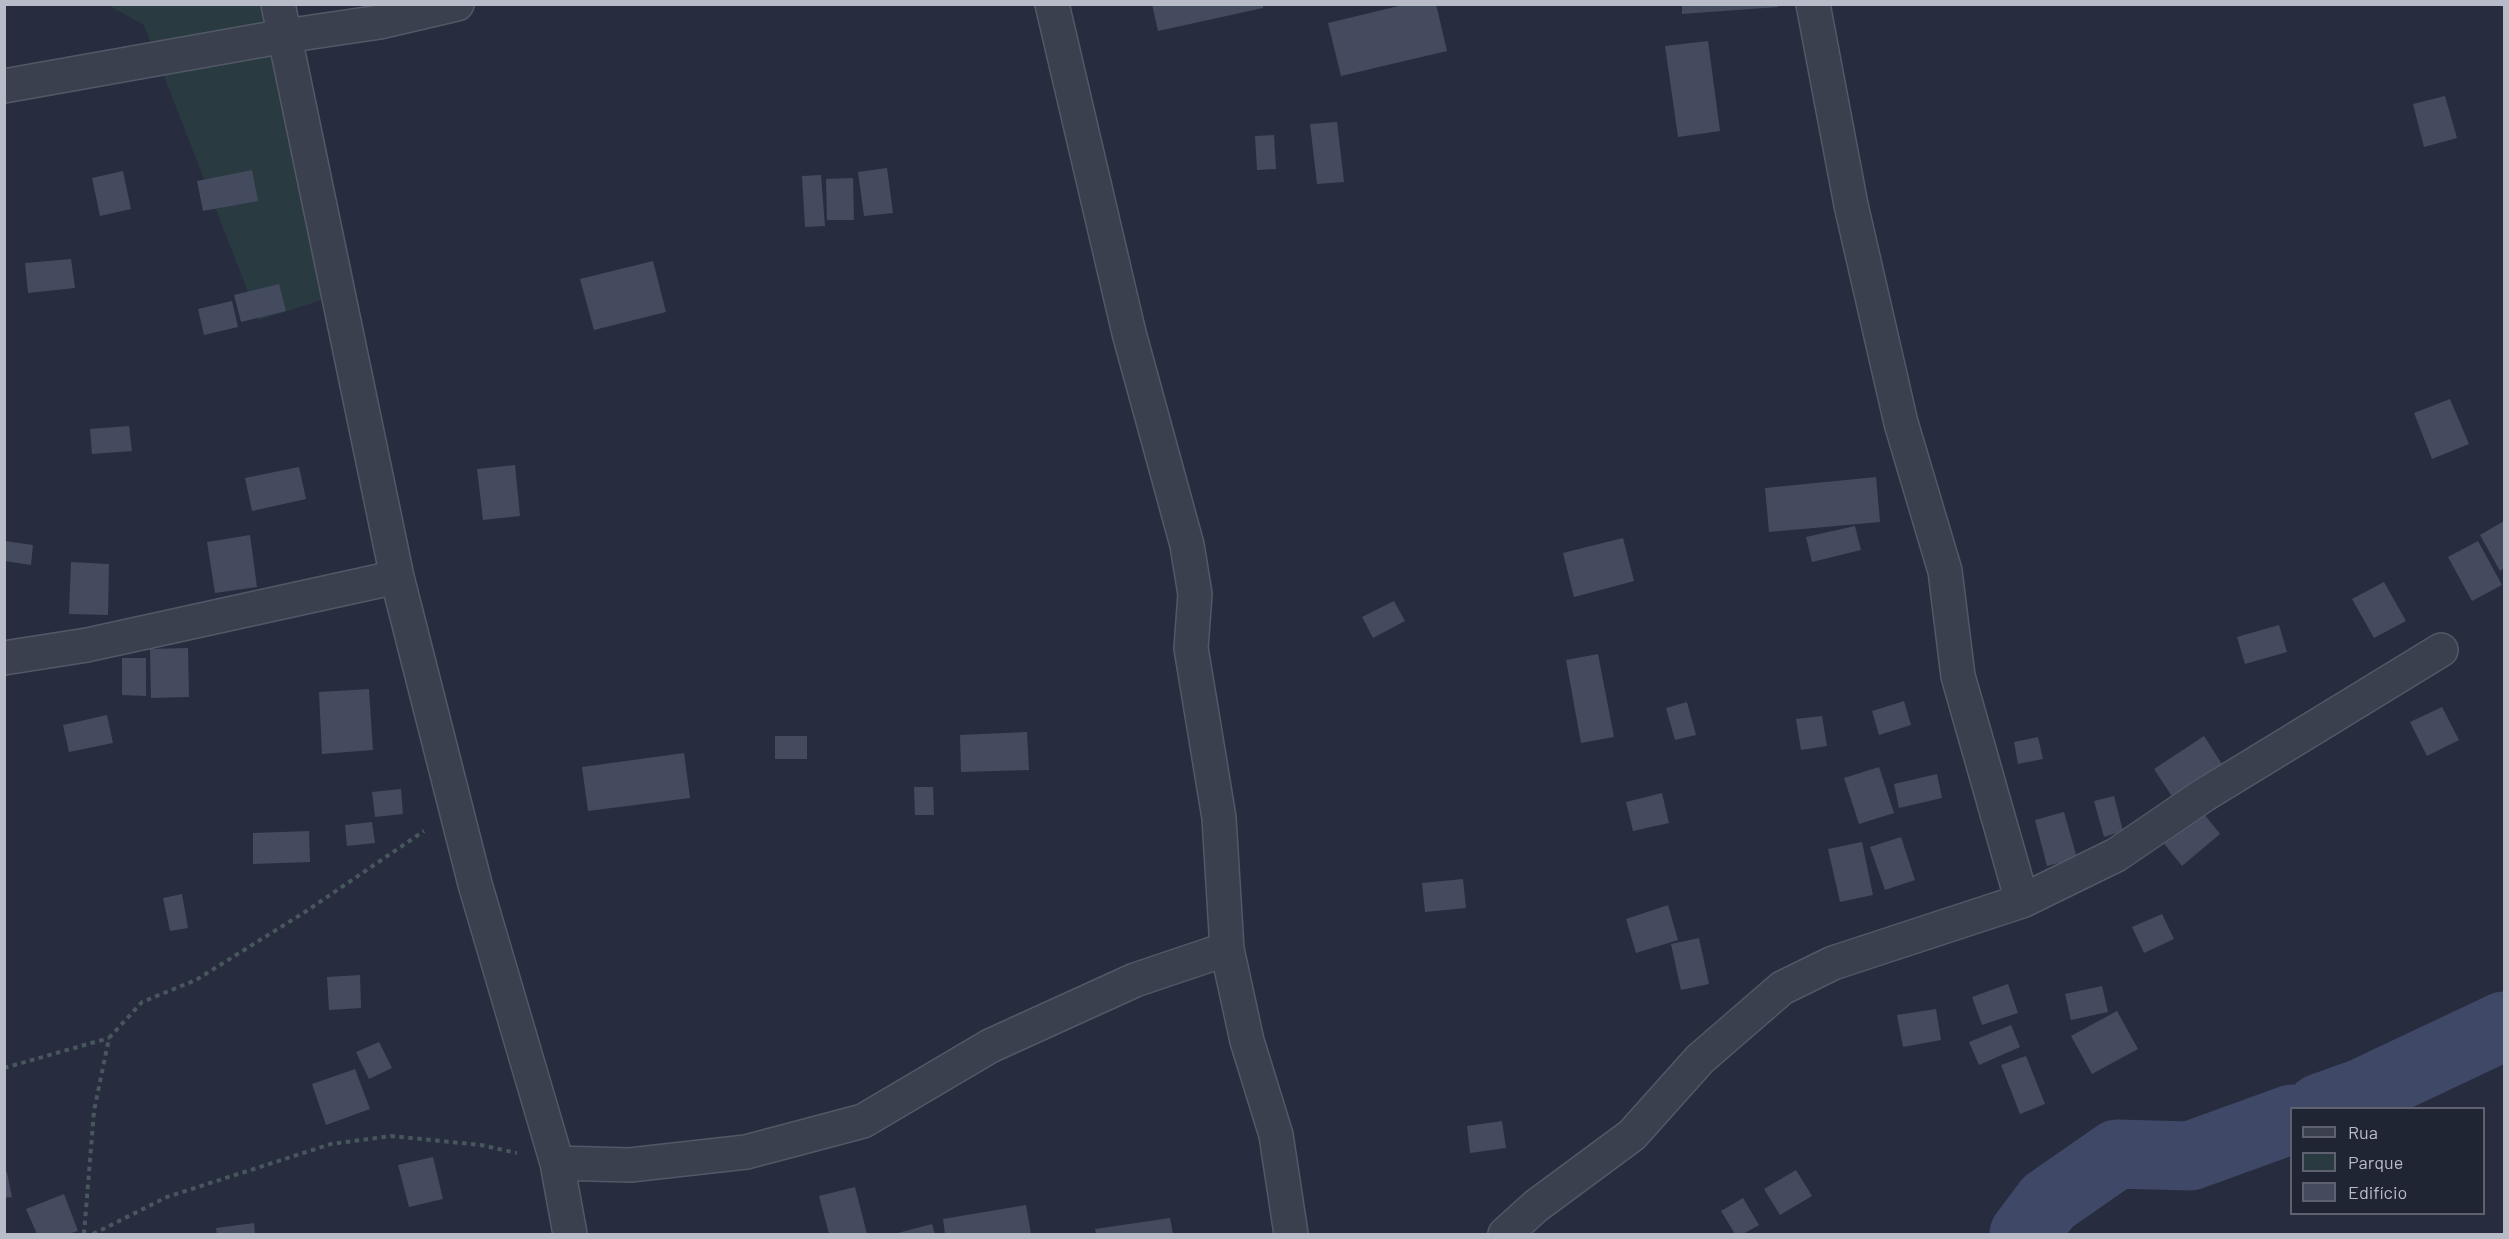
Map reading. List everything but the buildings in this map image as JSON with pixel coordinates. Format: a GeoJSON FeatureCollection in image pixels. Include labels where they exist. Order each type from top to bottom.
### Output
{"type":"FeatureCollection","features":[{"type":"Feature","properties":{"kind":"street"},"geometry":{"type":"LineString","coordinates":[[279,4],[398,578],[475,884],[557,1163],[570,1234]]}},
{"type":"Feature","properties":{"kind":"street"},"geometry":{"type":"LineString","coordinates":[[4,86],[285,36],[381,22],[457,4]]}},
{"type":"Feature","properties":{"kind":"street"},"geometry":{"type":"LineString","coordinates":[[1052,4],[1129,333],[1190,565],[1195,594],[1191,648],[1219,818],[1227,949],[1247,1041],[1276,1135],[1291,1234]]}},
{"type":"Feature","properties":{"kind":"street"},"geometry":{"type":"LineString","coordinates":[[1813,4],[1851,205],[1901,423],[1946,572],[1958,676],[2022,901]]}},
{"type":"Feature","properties":{"kind":"street"},"geometry":{"type":"LineString","coordinates":[[4,658],[87,645],[398,578]]}},
{"type":"Feature","properties":{"kind":"street"},"geometry":{"type":"LineString","coordinates":[[1505,1234],[1536,1206],[1632,1135],[1700,1059],[1782,988],[1833,963],[2022,901],[2116,855],[2204,795],[2441,650]]}},
{"type":"Feature","properties":{"kind":"street"},"geometry":{"type":"LineString","coordinates":[[557,1163],[630,1165],[746,1152],[863,1121],[990,1046],[1135,980],[1227,949]]}},
{"type":"Feature","properties":{"kind":"path"},"geometry":{"type":"LineString","coordinates":[[84,1234],[93,1111],[109,1038],[142,1002],[196,980],[295,918],[426,829],[454,802]]}},
{"type":"Feature","properties":{"kind":"path"},"geometry":{"type":"LineString","coordinates":[[4,1068],[109,1038]]}},
{"type":"Feature","properties":{"kind":"path"},"geometry":{"type":"LineString","coordinates":[[93,1234],[168,1197],[331,1144],[391,1136],[480,1145],[557,1163]]}},
{"type":"Feature","properties":{"kind":"green space"},"geometry":{"type":"Polygon","coordinates":[[[108,5],[268,5],[350,291],[259,320],[144,25],[108,5]]]}},
{"type":"Feature","properties":{"kind":"waterway"},"geometry":{"type":"LineString","coordinates":[[2323,1107],[2362,1093],[2504,1026]]}},
{"type":"Feature","properties":{"kind":"waterway"},"geometry":{"type":"LineString","coordinates":[[2024,1234],[2048,1202],[2117,1154],[2190,1156],[2290,1120]]}}]}
